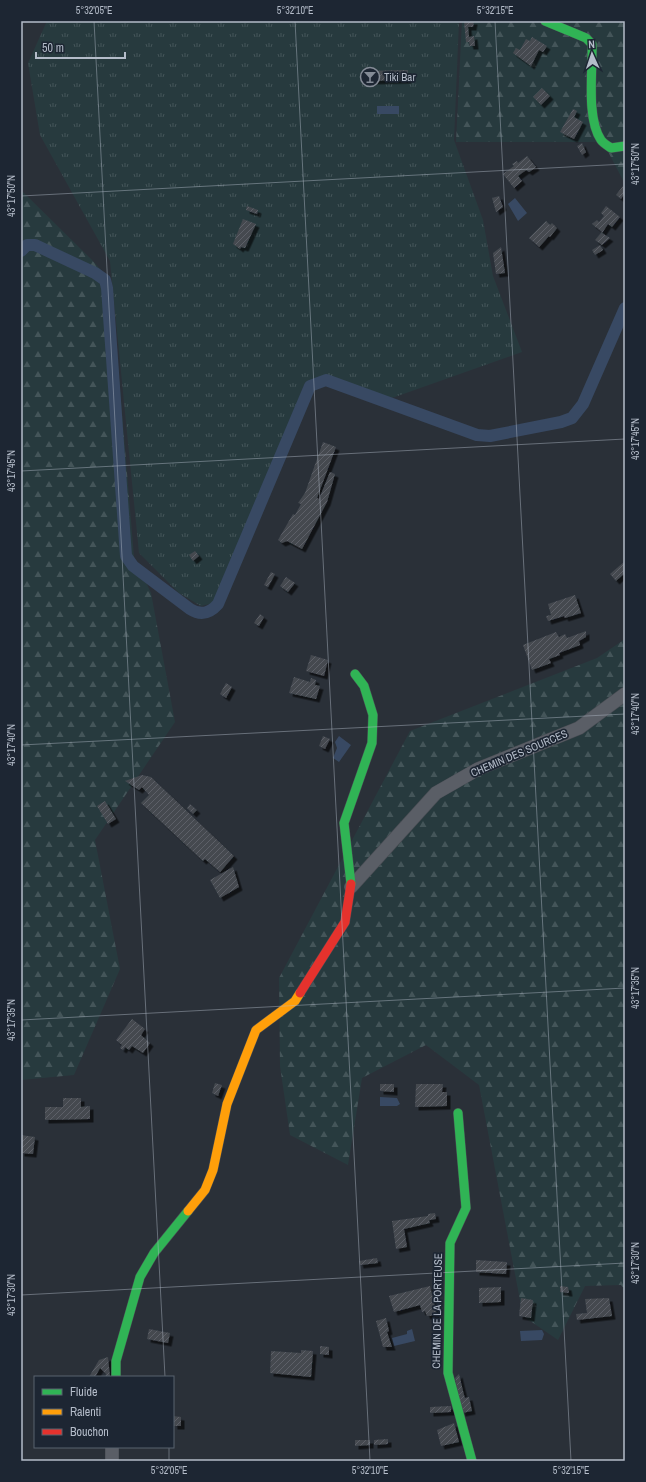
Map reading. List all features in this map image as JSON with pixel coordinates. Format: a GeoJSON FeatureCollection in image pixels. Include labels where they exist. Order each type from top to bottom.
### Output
{"type":"FeatureCollection","features":[{"type":"Feature","properties":{"kind":"street"},"geometry":{"type":"LineString","coordinates":[[544,21],[586,38],[592,44],[591,78],[594,126],[599,138],[606,145],[614,148],[625,146]]}},
{"type":"Feature","properties":{"kind":"street"},"geometry":{"type":"LineString","coordinates":[[116,1376],[116,1361],[140,1278],[154,1253],[205,1190],[213,1170],[228,1104],[256,1030],[295,1001],[345,922],[352,879],[344,823],[372,743],[373,715],[364,686],[355,674]]}},
{"type":"Feature","properties":{"kind":"street","name":"CHEMIN DES SOURCES"},"geometry":{"type":"LineString","coordinates":[[351,887],[436,793],[478,769],[579,728],[625,694]]}},
{"type":"Feature","properties":{"kind":"street","name":"CHEMIN DE LA PORTEUSE"},"geometry":{"type":"LineString","coordinates":[[458,1113],[466,1208],[450,1243],[448,1373],[472,1461]]}},
{"type":"Feature","properties":{"kind":"street"},"geometry":{"type":"LineString","coordinates":[[112,1448],[112,1461]]}},
{"type":"Feature","properties":{"kind":"green space"},"geometry":{"type":"Polygon","coordinates":[[[47,21],[459,21],[454,140],[483,220],[493,276],[522,352],[392,398],[326,377],[319,377],[305,383],[225,582],[214,603],[201,606],[179,593],[139,553],[110,261],[40,135],[28,63],[47,21]]]}},
{"type":"Feature","properties":{"kind":"green space"},"geometry":{"type":"Polygon","coordinates":[[[462,21],[625,21],[625,184],[603,142],[456,142],[462,21]]]}},
{"type":"Feature","properties":{"kind":"green space"},"geometry":{"type":"Polygon","coordinates":[[[21,190],[91,259],[111,281],[134,557],[151,593],[175,722],[95,840],[120,969],[74,1075],[21,1080],[21,190]]]}},
{"type":"Feature","properties":{"kind":"green space"},"geometry":{"type":"Polygon","coordinates":[[[625,639],[625,1290],[621,1285],[585,1286],[558,1340],[523,1316],[479,1085],[426,1045],[362,1078],[348,1165],[290,1135],[280,1066],[279,978],[410,731],[597,658],[625,639]]]}},
{"type":"Feature","properties":{"kind":"water"},"geometry":{"type":"Polygon","coordinates":[[[377,106],[399,106],[399,114],[377,114],[377,106]]]}},
{"type":"Feature","properties":{"kind":"water"},"geometry":{"type":"Polygon","coordinates":[[[515,198],[527,213],[518,221],[508,204],[515,198]]]}},
{"type":"Feature","properties":{"kind":"water"},"geometry":{"type":"Polygon","coordinates":[[[339,736],[351,745],[339,762],[333,758],[337,748],[335,742],[339,736]]]}},
{"type":"Feature","properties":{"kind":"water"},"geometry":{"type":"Polygon","coordinates":[[[380,1097],[397,1098],[400,1104],[397,1106],[380,1106],[380,1097]]]}},
{"type":"Feature","properties":{"kind":"water"},"geometry":{"type":"Polygon","coordinates":[[[412,1329],[415,1341],[394,1346],[392,1338],[407,1334],[407,1331],[412,1329]]]}},
{"type":"Feature","properties":{"kind":"water"},"geometry":{"type":"Polygon","coordinates":[[[542,1330],[544,1334],[542,1340],[521,1341],[520,1331],[542,1330]]]}},
{"type":"Feature","properties":{"kind":"building"},"geometry":{"type":"Polygon","coordinates":[[[464,21],[474,21],[473,27],[468,27],[469,37],[474,36],[475,46],[470,46],[469,42],[466,42],[464,21]]]}},
{"type":"Feature","properties":{"kind":"building"},"geometry":{"type":"Polygon","coordinates":[[[532,37],[547,46],[543,52],[539,50],[531,66],[513,53],[516,48],[520,50],[526,39],[530,41],[532,37]]]}},
{"type":"Feature","properties":{"kind":"building"},"geometry":{"type":"Polygon","coordinates":[[[408,70],[408,80],[365,81],[364,71],[408,70]]]}},
{"type":"Feature","properties":{"kind":"building"},"geometry":{"type":"Polygon","coordinates":[[[542,88],[550,96],[541,105],[533,97],[542,88]]]}},
{"type":"Feature","properties":{"kind":"building"},"geometry":{"type":"Polygon","coordinates":[[[573,109],[577,111],[574,117],[583,122],[574,139],[560,132],[573,109]]]}},
{"type":"Feature","properties":{"kind":"building"},"geometry":{"type":"Polygon","coordinates":[[[582,143],[586,152],[582,155],[577,146],[582,143]]]}},
{"type":"Feature","properties":{"kind":"building"},"geometry":{"type":"Polygon","coordinates":[[[527,156],[536,167],[529,172],[526,170],[518,176],[522,181],[514,188],[503,174],[514,166],[512,164],[517,161],[518,163],[527,156]]]}},
{"type":"Feature","properties":{"kind":"building"},"geometry":{"type":"Polygon","coordinates":[[[623,186],[625,193],[621,199],[616,195],[623,186]]]}},
{"type":"Feature","properties":{"kind":"building"},"geometry":{"type":"Polygon","coordinates":[[[499,196],[503,207],[496,212],[492,198],[499,196]]]}},
{"type":"Feature","properties":{"kind":"building"},"geometry":{"type":"Polygon","coordinates":[[[247,206],[258,210],[257,214],[246,210],[247,206]]]}},
{"type":"Feature","properties":{"kind":"building"},"geometry":{"type":"Polygon","coordinates":[[[606,206],[620,217],[612,227],[608,224],[602,233],[610,238],[602,245],[595,240],[602,232],[592,224],[597,220],[599,222],[604,216],[601,213],[606,206]]]}},
{"type":"Feature","properties":{"kind":"building"},"geometry":{"type":"Polygon","coordinates":[[[243,219],[256,224],[245,248],[241,247],[240,249],[233,244],[243,219]]]}},
{"type":"Feature","properties":{"kind":"building"},"geometry":{"type":"Polygon","coordinates":[[[546,221],[550,225],[552,223],[557,228],[539,247],[529,238],[546,221]]]}},
{"type":"Feature","properties":{"kind":"building"},"geometry":{"type":"Polygon","coordinates":[[[600,245],[603,250],[595,255],[592,250],[600,245]]]}},
{"type":"Feature","properties":{"kind":"building"},"geometry":{"type":"Polygon","coordinates":[[[501,247],[505,273],[496,274],[493,253],[501,247]]]}},
{"type":"Feature","properties":{"kind":"building"},"geometry":{"type":"Polygon","coordinates":[[[323,442],[336,447],[317,498],[319,499],[330,472],[335,474],[327,502],[302,549],[287,541],[282,543],[278,540],[293,514],[295,515],[301,504],[298,503],[305,493],[323,442]]]}},
{"type":"Feature","properties":{"kind":"building"},"geometry":{"type":"Polygon","coordinates":[[[195,551],[199,556],[193,561],[189,555],[195,551]]]}},
{"type":"Feature","properties":{"kind":"building"},"geometry":{"type":"Polygon","coordinates":[[[625,561],[625,573],[616,581],[610,574],[625,561]]]}},
{"type":"Feature","properties":{"kind":"building"},"geometry":{"type":"Polygon","coordinates":[[[271,572],[275,574],[268,587],[264,585],[271,572]]]}},
{"type":"Feature","properties":{"kind":"building"},"geometry":{"type":"Polygon","coordinates":[[[286,577],[295,583],[288,592],[280,586],[286,577]]]}},
{"type":"Feature","properties":{"kind":"building"},"geometry":{"type":"Polygon","coordinates":[[[575,595],[581,613],[548,621],[546,616],[551,615],[548,604],[575,595]]]}},
{"type":"Feature","properties":{"kind":"building"},"geometry":{"type":"Polygon","coordinates":[[[260,614],[264,617],[259,626],[254,623],[260,614]]]}},
{"type":"Feature","properties":{"kind":"building"},"geometry":{"type":"Polygon","coordinates":[[[586,631],[586,637],[579,641],[580,645],[559,653],[560,655],[549,659],[551,663],[532,670],[523,645],[556,632],[559,637],[565,634],[567,638],[586,631]]]}},
{"type":"Feature","properties":{"kind":"building"},"geometry":{"type":"Polygon","coordinates":[[[311,655],[328,660],[324,676],[306,671],[311,655]]]}},
{"type":"Feature","properties":{"kind":"building"},"geometry":{"type":"Polygon","coordinates":[[[294,677],[310,682],[311,678],[316,680],[315,685],[320,686],[316,699],[289,693],[294,677]]]}},
{"type":"Feature","properties":{"kind":"building"},"geometry":{"type":"Polygon","coordinates":[[[226,683],[232,687],[226,698],[220,694],[226,683]]]}},
{"type":"Feature","properties":{"kind":"building"},"geometry":{"type":"Polygon","coordinates":[[[323,736],[330,739],[325,749],[319,746],[323,736]]]}},
{"type":"Feature","properties":{"kind":"building"},"geometry":{"type":"Polygon","coordinates":[[[142,775],[151,777],[234,856],[220,872],[205,859],[203,861],[141,803],[149,795],[142,787],[139,790],[125,781],[142,775]]]}},
{"type":"Feature","properties":{"kind":"building"},"geometry":{"type":"Polygon","coordinates":[[[105,801],[116,819],[108,824],[97,806],[105,801]]]}},
{"type":"Feature","properties":{"kind":"building"},"geometry":{"type":"Polygon","coordinates":[[[190,804],[197,810],[193,814],[187,808],[190,804]]]}},
{"type":"Feature","properties":{"kind":"building"},"geometry":{"type":"Polygon","coordinates":[[[233,867],[239,887],[220,898],[210,880],[233,867]]]}},
{"type":"Feature","properties":{"kind":"building"},"geometry":{"type":"Polygon","coordinates":[[[132,1019],[145,1029],[141,1035],[150,1043],[143,1053],[132,1046],[129,1050],[125,1047],[123,1050],[120,1048],[122,1045],[116,1040],[132,1019]]]}},
{"type":"Feature","properties":{"kind":"building"},"geometry":{"type":"Polygon","coordinates":[[[215,1083],[222,1085],[218,1096],[212,1093],[215,1083]]]}},
{"type":"Feature","properties":{"kind":"building"},"geometry":{"type":"Polygon","coordinates":[[[380,1084],[394,1084],[394,1092],[380,1091],[380,1084]]]}},
{"type":"Feature","properties":{"kind":"building"},"geometry":{"type":"Polygon","coordinates":[[[416,1084],[443,1084],[442,1092],[447,1092],[447,1106],[415,1107],[416,1084]]]}},
{"type":"Feature","properties":{"kind":"building"},"geometry":{"type":"Polygon","coordinates":[[[63,1098],[81,1098],[81,1107],[90,1106],[90,1119],[45,1120],[45,1107],[63,1107],[63,1098]]]}},
{"type":"Feature","properties":{"kind":"building"},"geometry":{"type":"Polygon","coordinates":[[[21,1135],[35,1137],[33,1154],[21,1153],[21,1135]]]}},
{"type":"Feature","properties":{"kind":"building"},"geometry":{"type":"Polygon","coordinates":[[[435,1213],[436,1219],[429,1220],[430,1223],[404,1229],[407,1247],[396,1249],[392,1221],[428,1216],[428,1214],[435,1213]]]}},
{"type":"Feature","properties":{"kind":"building"},"geometry":{"type":"Polygon","coordinates":[[[377,1258],[378,1263],[360,1265],[359,1261],[377,1258]]]}},
{"type":"Feature","properties":{"kind":"building"},"geometry":{"type":"Polygon","coordinates":[[[476,1260],[507,1262],[506,1274],[476,1272],[476,1260]]]}},
{"type":"Feature","properties":{"kind":"building"},"geometry":{"type":"Polygon","coordinates":[[[430,1286],[437,1315],[427,1316],[425,1311],[422,1312],[420,1305],[394,1312],[389,1296],[430,1286]]]}},
{"type":"Feature","properties":{"kind":"building"},"geometry":{"type":"Polygon","coordinates":[[[560,1286],[568,1287],[569,1293],[560,1292],[560,1286]]]}},
{"type":"Feature","properties":{"kind":"building"},"geometry":{"type":"Polygon","coordinates":[[[501,1287],[501,1302],[479,1303],[479,1288],[501,1287]]]}},
{"type":"Feature","properties":{"kind":"building"},"geometry":{"type":"Polygon","coordinates":[[[521,1298],[533,1300],[531,1318],[519,1316],[521,1298]]]}},
{"type":"Feature","properties":{"kind":"building"},"geometry":{"type":"Polygon","coordinates":[[[609,1298],[612,1316],[577,1320],[576,1314],[587,1313],[585,1299],[609,1298]]]}},
{"type":"Feature","properties":{"kind":"building"},"geometry":{"type":"Polygon","coordinates":[[[386,1318],[389,1331],[387,1332],[392,1347],[383,1347],[376,1321],[386,1318]]]}},
{"type":"Feature","properties":{"kind":"building"},"geometry":{"type":"Polygon","coordinates":[[[149,1329],[170,1333],[168,1343],[147,1339],[149,1329]]]}},
{"type":"Feature","properties":{"kind":"building"},"geometry":{"type":"Polygon","coordinates":[[[320,1346],[329,1347],[329,1355],[320,1354],[320,1346]]]}},
{"type":"Feature","properties":{"kind":"building"},"geometry":{"type":"Polygon","coordinates":[[[301,1350],[313,1351],[311,1377],[270,1373],[271,1351],[301,1353],[301,1350]]]}},
{"type":"Feature","properties":{"kind":"building"},"geometry":{"type":"Polygon","coordinates":[[[108,1357],[110,1376],[105,1376],[106,1374],[100,1368],[96,1376],[90,1376],[99,1360],[108,1357]]]}},
{"type":"Feature","properties":{"kind":"building"},"geometry":{"type":"Polygon","coordinates":[[[459,1374],[465,1398],[469,1397],[472,1411],[462,1413],[455,1378],[459,1374]]]}},
{"type":"Feature","properties":{"kind":"building"},"geometry":{"type":"Polygon","coordinates":[[[451,1406],[451,1412],[430,1413],[430,1407],[451,1406]]]}},
{"type":"Feature","properties":{"kind":"building"},"geometry":{"type":"Polygon","coordinates":[[[174,1416],[181,1417],[181,1426],[174,1426],[174,1416]]]}},
{"type":"Feature","properties":{"kind":"building"},"geometry":{"type":"Polygon","coordinates":[[[454,1423],[459,1442],[441,1446],[437,1430],[454,1423]]]}},
{"type":"Feature","properties":{"kind":"building"},"geometry":{"type":"Polygon","coordinates":[[[388,1439],[388,1444],[374,1445],[374,1440],[388,1439]]]}},
{"type":"Feature","properties":{"kind":"building"},"geometry":{"type":"Polygon","coordinates":[[[355,1440],[370,1440],[370,1445],[355,1446],[355,1440]]]}},
{"type":"Feature","properties":{"kind":"waterway"},"geometry":{"type":"LineString","coordinates":[[21,251],[27,245],[35,245],[95,273],[105,280],[107,288],[126,556],[133,566],[190,609],[202,613],[212,610],[218,604],[310,386],[326,380],[477,435],[490,436],[561,422],[572,418],[583,404],[625,308]]}},
{"type":"Feature","properties":{"kind":"traffic: fast"},"geometry":{"type":"LineString","coordinates":[[545,21],[586,38],[592,44],[591,94],[593,119],[596,131],[602,141],[611,148],[625,146]]}},
{"type":"Feature","properties":{"kind":"traffic: fast"},"geometry":{"type":"LineString","coordinates":[[351,884],[344,823],[372,743],[373,715],[364,686],[355,674]]}},
{"type":"Feature","properties":{"kind":"traffic: fast"},"geometry":{"type":"LineString","coordinates":[[458,1113],[466,1208],[450,1243],[448,1373],[472,1461]]}},
{"type":"Feature","properties":{"kind":"traffic: fast"},"geometry":{"type":"LineString","coordinates":[[116,1376],[116,1361],[140,1277],[154,1253],[188,1211]]}},
{"type":"Feature","properties":{"kind":"traffic: slow"},"geometry":{"type":"LineString","coordinates":[[188,1211],[205,1190],[213,1170],[227,1104],[256,1030],[295,1001],[300,993]]}},
{"type":"Feature","properties":{"kind":"traffic: jam"},"geometry":{"type":"LineString","coordinates":[[300,993],[345,922],[351,884]]}},
{"type":"Feature","properties":{"kind":"place","name":"Tiki Bar"},"geometry":{"type":"Point","coordinates":[370,77]}}]}
